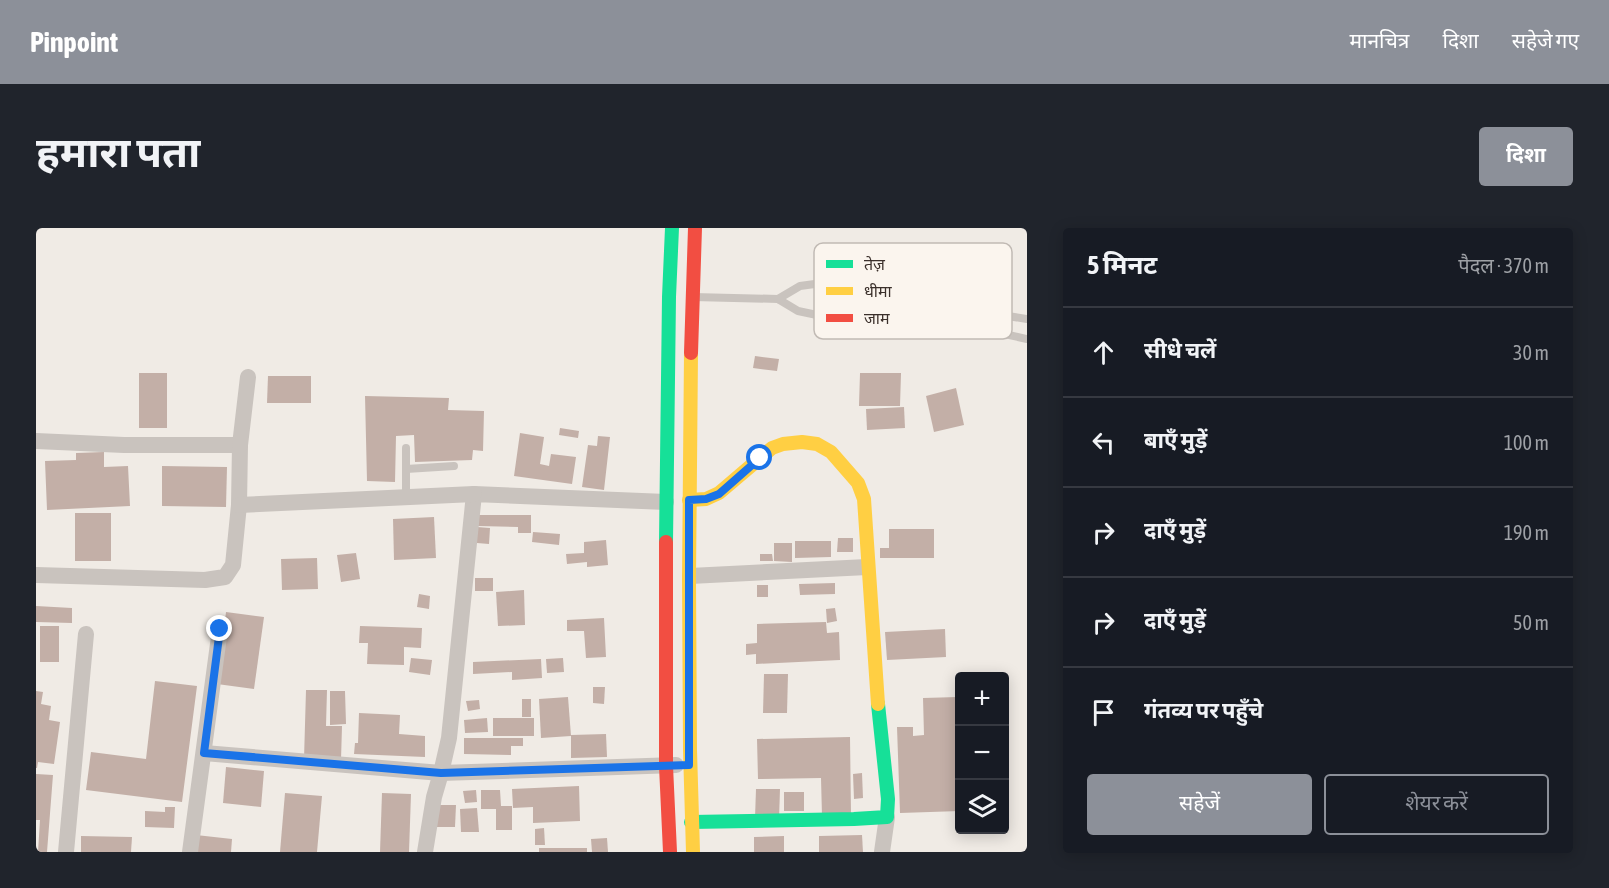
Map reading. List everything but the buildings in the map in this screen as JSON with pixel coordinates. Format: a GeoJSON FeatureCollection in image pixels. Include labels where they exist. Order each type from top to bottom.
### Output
{"type":"FeatureCollection","features":[{"type":"Feature","properties":{"kind":"street"},"geometry":{"type":"LineString","coordinates":[[670,852],[666,766],[666,502],[672,228]]}},
{"type":"Feature","properties":{"kind":"street"},"geometry":{"type":"LineString","coordinates":[[693,852],[689,765],[689,500],[691,297],[695,228]]}},
{"type":"Feature","properties":{"kind":"street"},"geometry":{"type":"LineString","coordinates":[[36,575],[205,579],[225,577],[233,565],[240,445],[248,378]]}},
{"type":"Feature","properties":{"kind":"street"},"geometry":{"type":"LineString","coordinates":[[36,441],[124,445],[240,445]]}},
{"type":"Feature","properties":{"kind":"street"},"geometry":{"type":"LineString","coordinates":[[689,500],[706,499],[719,494],[772,448],[802,442],[817,444],[831,452],[858,483],[864,499],[867,567],[888,800],[882,852]]}},
{"type":"Feature","properties":{"kind":"street"},"geometry":{"type":"LineString","coordinates":[[238,505],[474,494],[666,502]]}},
{"type":"Feature","properties":{"kind":"street"},"geometry":{"type":"LineString","coordinates":[[425,852],[434,797],[449,738],[474,494]]}},
{"type":"Feature","properties":{"kind":"street"},"geometry":{"type":"LineString","coordinates":[[690,576],[867,567]]}},
{"type":"Feature","properties":{"kind":"street"},"geometry":{"type":"LineString","coordinates":[[190,852],[220,629]]}},
{"type":"Feature","properties":{"kind":"street"},"geometry":{"type":"LineString","coordinates":[[66,852],[86,634]]}},
{"type":"Feature","properties":{"kind":"street"},"geometry":{"type":"LineString","coordinates":[[204,753],[441,773],[689,765]]}},
{"type":"Feature","properties":{"kind":"street"},"geometry":{"type":"LineString","coordinates":[[691,822],[887,818]]}},
{"type":"Feature","properties":{"kind":"lane"},"geometry":{"type":"LineString","coordinates":[[778,299],[800,286],[814,284]]}},
{"type":"Feature","properties":{"kind":"lane"},"geometry":{"type":"LineString","coordinates":[[669,297],[778,299],[798,311],[814,314]]}},
{"type":"Feature","properties":{"kind":"lane"},"geometry":{"type":"LineString","coordinates":[[1012,317],[1027,319]]}},
{"type":"Feature","properties":{"kind":"lane"},"geometry":{"type":"LineString","coordinates":[[1012,336],[1027,339]]}},
{"type":"Feature","properties":{"kind":"lane"},"geometry":{"type":"LineString","coordinates":[[406,448],[406,497]]}},
{"type":"Feature","properties":{"kind":"lane"},"geometry":{"type":"LineString","coordinates":[[406,469],[454,466]]}},
{"type":"Feature","properties":{"kind":"traffic: fast"},"geometry":{"type":"LineString","coordinates":[[666,542],[672,228]]}},
{"type":"Feature","properties":{"kind":"traffic: fast"},"geometry":{"type":"LineString","coordinates":[[691,822],[887,817],[888,799],[878,704]]}},
{"type":"Feature","properties":{"kind":"traffic: slow"},"geometry":{"type":"LineString","coordinates":[[691,353],[689,579],[693,852]]}},
{"type":"Feature","properties":{"kind":"traffic: slow"},"geometry":{"type":"LineString","coordinates":[[689,500],[706,499],[719,493],[772,448],[783,444],[802,442],[817,444],[831,452],[858,483],[864,499],[878,704]]}},
{"type":"Feature","properties":{"kind":"traffic: jam"},"geometry":{"type":"LineString","coordinates":[[691,353],[695,228]]}},
{"type":"Feature","properties":{"kind":"traffic: jam"},"geometry":{"type":"LineString","coordinates":[[666,542],[666,766],[670,852]]}},
{"type":"Feature","properties":{"kind":"route"},"geometry":{"type":"LineString","coordinates":[[220,629],[204,753],[441,773],[689,765],[689,500],[706,499],[719,494],[760,458]]}}]}
